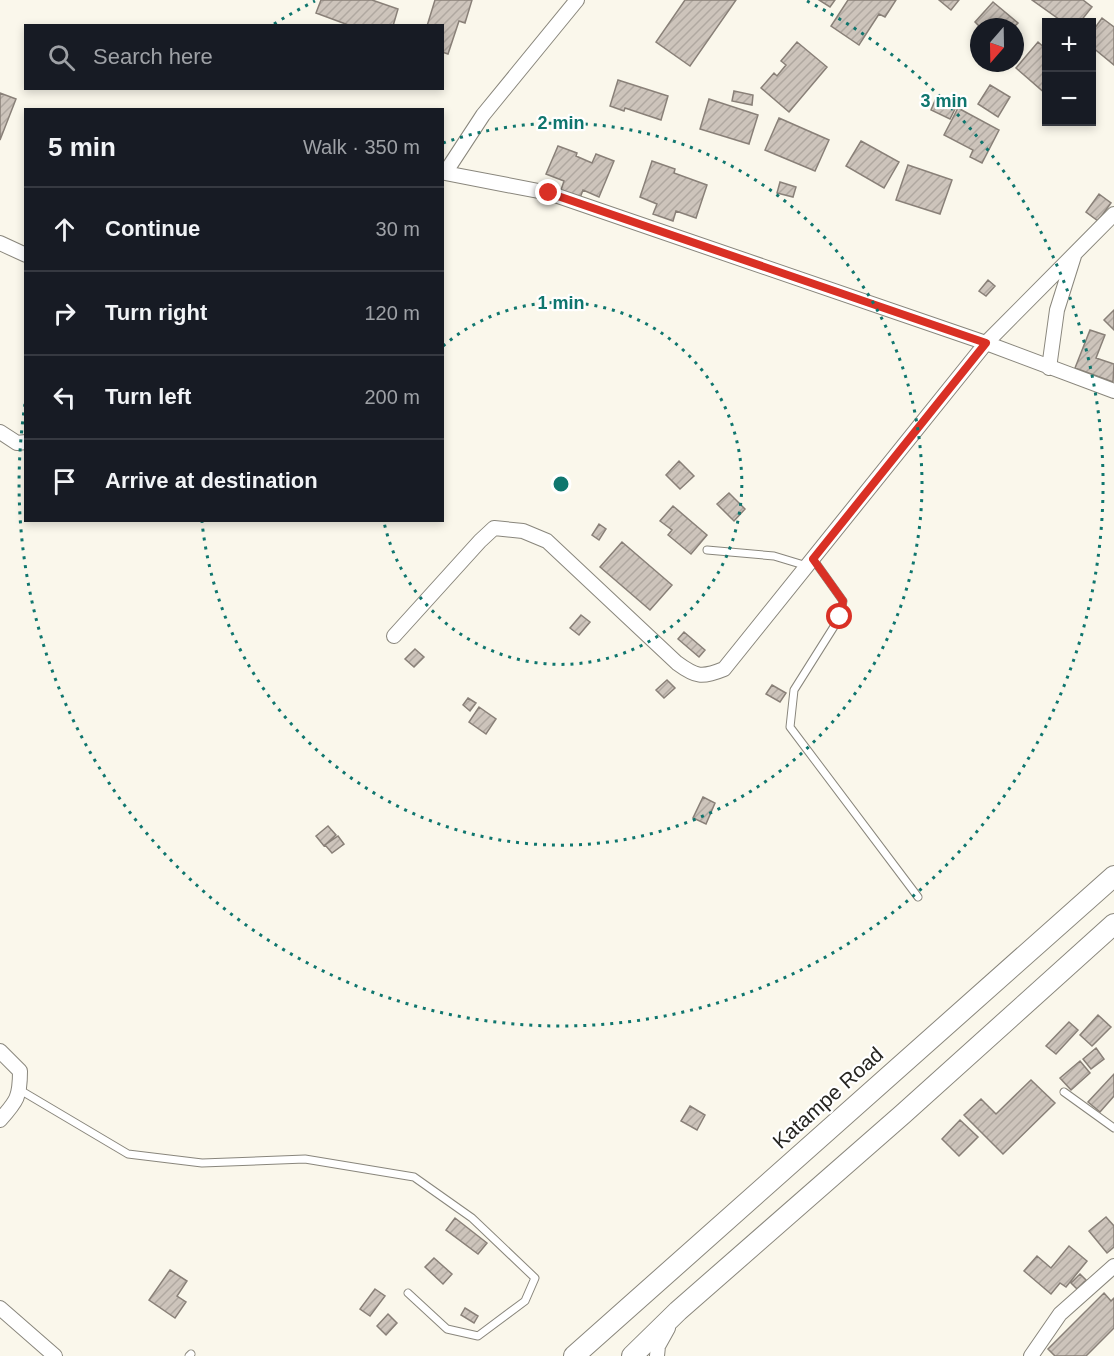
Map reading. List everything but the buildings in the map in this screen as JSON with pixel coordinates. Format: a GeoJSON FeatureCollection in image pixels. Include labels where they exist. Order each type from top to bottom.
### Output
{"type":"FeatureCollection","features":[{"type":"Feature","properties":{"kind":"main road","name":"Katampe Road"},"geometry":{"type":"LineString","coordinates":[[574,1356],[1114,876]]}},
{"type":"Feature","properties":{"kind":"main road"},"geometry":{"type":"LineString","coordinates":[[632,1356],[678,1311],[903,1114],[1114,924]]}},
{"type":"Feature","properties":{"kind":"street"},"geometry":{"type":"LineString","coordinates":[[577,0],[483,115],[444,173],[549,193],[986,343],[1114,391]]}},
{"type":"Feature","properties":{"kind":"street"},"geometry":{"type":"LineString","coordinates":[[394,636],[494,528],[523,531],[547,541],[677,663],[693,675],[708,676],[724,669],[986,343],[1114,214]]}},
{"type":"Feature","properties":{"kind":"street"},"geometry":{"type":"LineString","coordinates":[[0,243],[24,254]]}},
{"type":"Feature","properties":{"kind":"street"},"geometry":{"type":"LineString","coordinates":[[1049,368],[1057,310],[1075,253]]}},
{"type":"Feature","properties":{"kind":"street"},"geometry":{"type":"LineString","coordinates":[[0,432],[17,443],[24,442]]}},
{"type":"Feature","properties":{"kind":"street"},"geometry":{"type":"LineString","coordinates":[[0,1051],[20,1071],[20,1090],[14,1104],[0,1120]]}},
{"type":"Feature","properties":{"kind":"street"},"geometry":{"type":"LineString","coordinates":[[1031,1356],[1060,1314],[1114,1266]]}},
{"type":"Feature","properties":{"kind":"street"},"geometry":{"type":"LineString","coordinates":[[0,1308],[55,1356]]}},
{"type":"Feature","properties":{"kind":"street"},"geometry":{"type":"LineString","coordinates":[[657,1356],[658,1346],[678,1311]]}},
{"type":"Feature","properties":{"kind":"lane"},"geometry":{"type":"LineString","coordinates":[[707,550],[810,562],[843,601],[840,617],[794,690],[790,727],[918,897]]}},
{"type":"Feature","properties":{"kind":"lane"},"geometry":{"type":"LineString","coordinates":[[20,1090],[128,1154],[202,1163],[305,1159],[414,1177],[472,1218],[535,1278],[525,1301],[478,1336],[447,1329],[408,1293]]}},
{"type":"Feature","properties":{"kind":"lane"},"geometry":{"type":"LineString","coordinates":[[1064,1092],[1114,1128]]}},
{"type":"Feature","properties":{"kind":"route"},"geometry":{"type":"LineString","coordinates":[[549,193],[986,343],[813,559],[843,601],[840,617]]}}]}
